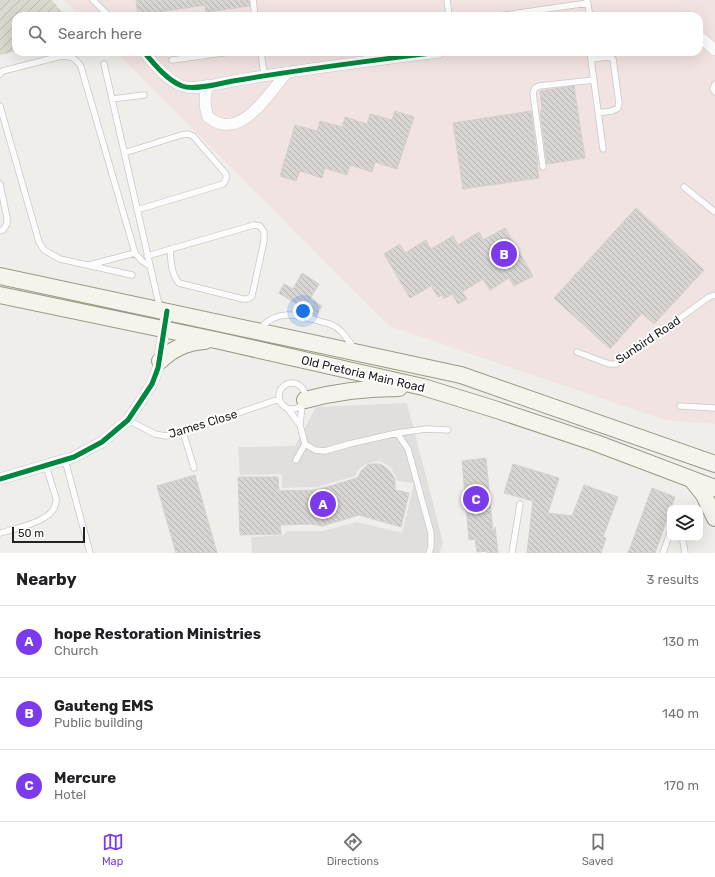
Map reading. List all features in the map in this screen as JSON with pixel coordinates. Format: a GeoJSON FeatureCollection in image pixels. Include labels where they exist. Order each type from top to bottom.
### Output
{"type":"FeatureCollection","features":[{"type":"Feature","properties":{"kind":"main road","name":"Old Pretoria Main Road"},"geometry":{"type":"LineString","coordinates":[[0,276],[461,375],[715,464]]}},
{"type":"Feature","properties":{"kind":"main road","name":"Old Pretoria Main Road"},"geometry":{"type":"LineString","coordinates":[[0,295],[165,329],[423,387],[494,408],[596,443],[715,488]]}},
{"type":"Feature","properties":{"kind":"main road"},"geometry":{"type":"LineString","coordinates":[[160,361],[170,352],[181,346],[194,342],[220,341]]}},
{"type":"Feature","properties":{"kind":"main road"},"geometry":{"type":"LineString","coordinates":[[303,403],[327,394],[352,390],[423,387]]}},
{"type":"Feature","properties":{"kind":"main road"},"geometry":{"type":"LineString","coordinates":[[692,480],[704,495],[715,518]]}},
{"type":"Feature","properties":{"kind":"street"},"geometry":{"type":"LineString","coordinates":[[703,40],[715,50]]}},
{"type":"Feature","properties":{"kind":"street"},"geometry":{"type":"LineString","coordinates":[[148,56],[158,68],[183,87],[196,87],[264,75],[409,56]]}},
{"type":"Feature","properties":{"kind":"street"},"geometry":{"type":"LineString","coordinates":[[208,85],[204,96],[208,117],[222,124],[234,124],[245,119],[287,72]]}},
{"type":"Feature","properties":{"kind":"street"},"geometry":{"type":"LineString","coordinates":[[0,479],[84,453],[102,442],[128,420],[152,384],[160,361],[165,329],[164,310]]}},
{"type":"Feature","properties":{"kind":"lane"},"geometry":{"type":"LineString","coordinates":[[93,0],[105,12]]}},
{"type":"Feature","properties":{"kind":"lane"},"geometry":{"type":"LineString","coordinates":[[253,0],[254,12]]}},
{"type":"Feature","properties":{"kind":"lane"},"geometry":{"type":"LineString","coordinates":[[447,0],[448,12]]}},
{"type":"Feature","properties":{"kind":"lane"},"geometry":{"type":"LineString","coordinates":[[524,12],[588,2],[589,12]]}},
{"type":"Feature","properties":{"kind":"lane"},"geometry":{"type":"LineString","coordinates":[[0,74],[3,71],[61,56],[70,56],[77,60],[81,67],[135,252],[142,261],[150,266]]}},
{"type":"Feature","properties":{"kind":"lane"},"geometry":{"type":"LineString","coordinates":[[172,60],[201,56]]}},
{"type":"Feature","properties":{"kind":"lane"},"geometry":{"type":"LineString","coordinates":[[261,56],[264,75]]}},
{"type":"Feature","properties":{"kind":"lane"},"geometry":{"type":"LineString","coordinates":[[591,56],[603,149]]}},
{"type":"Feature","properties":{"kind":"lane"},"geometry":{"type":"LineString","coordinates":[[591,59],[612,59],[618,95],[618,108],[598,113]]}},
{"type":"Feature","properties":{"kind":"lane"},"geometry":{"type":"LineString","coordinates":[[104,64],[150,266],[164,310]]}},
{"type":"Feature","properties":{"kind":"lane"},"geometry":{"type":"LineString","coordinates":[[543,167],[533,93],[535,88],[539,86],[594,80]]}},
{"type":"Feature","properties":{"kind":"lane"},"geometry":{"type":"LineString","coordinates":[[715,84],[713,89],[715,92]]}},
{"type":"Feature","properties":{"kind":"lane"},"geometry":{"type":"LineString","coordinates":[[112,99],[144,95]]}},
{"type":"Feature","properties":{"kind":"lane"},"geometry":{"type":"LineString","coordinates":[[0,106],[39,242],[44,250],[52,256],[60,259],[132,275]]}},
{"type":"Feature","properties":{"kind":"lane"},"geometry":{"type":"LineString","coordinates":[[124,153],[188,134],[193,136],[226,174],[226,179],[223,184],[137,210]]}},
{"type":"Feature","properties":{"kind":"lane"},"geometry":{"type":"LineString","coordinates":[[0,184],[8,218],[7,224],[3,230],[0,231]]}},
{"type":"Feature","properties":{"kind":"lane"},"geometry":{"type":"LineString","coordinates":[[684,187],[715,212]]}},
{"type":"Feature","properties":{"kind":"lane"},"geometry":{"type":"LineString","coordinates":[[148,256],[170,249],[254,225],[260,226],[264,232],[264,241],[252,296],[248,299],[179,283],[175,278],[172,269],[170,249]]}},
{"type":"Feature","properties":{"kind":"lane"},"geometry":{"type":"LineString","coordinates":[[87,265],[135,252]]}},
{"type":"Feature","properties":{"kind":"lane","name":"Sunbird Road"},"geometry":{"type":"LineString","coordinates":[[577,352],[609,364],[616,364],[709,297],[715,295]]}},
{"type":"Feature","properties":{"kind":"lane"},"geometry":{"type":"LineString","coordinates":[[258,331],[265,322],[281,315],[290,314],[330,324],[336,327],[357,352]]}},
{"type":"Feature","properties":{"kind":"lane"},"geometry":{"type":"LineString","coordinates":[[296,460],[305,444],[300,425],[279,399],[282,386],[294,382],[302,386],[306,394],[303,403],[300,425]]}},
{"type":"Feature","properties":{"kind":"lane","name":"James Close"},"geometry":{"type":"LineString","coordinates":[[128,420],[161,436],[172,435],[279,399]]}},
{"type":"Feature","properties":{"kind":"lane"},"geometry":{"type":"LineString","coordinates":[[288,409],[295,409],[303,403]]}},
{"type":"Feature","properties":{"kind":"lane"},"geometry":{"type":"LineString","coordinates":[[680,406],[715,408]]}},
{"type":"Feature","properties":{"kind":"lane"},"geometry":{"type":"LineString","coordinates":[[305,444],[315,450],[325,451],[397,433],[426,429],[448,430]]}},
{"type":"Feature","properties":{"kind":"lane"},"geometry":{"type":"LineString","coordinates":[[183,432],[194,468]]}},
{"type":"Feature","properties":{"kind":"lane"},"geometry":{"type":"LineString","coordinates":[[397,433],[408,449],[431,534],[432,547],[429,553]]}},
{"type":"Feature","properties":{"kind":"lane"},"geometry":{"type":"LineString","coordinates":[[65,460],[90,553]]}},
{"type":"Feature","properties":{"kind":"lane"},"geometry":{"type":"LineString","coordinates":[[0,533],[37,522],[55,509],[56,498],[46,466]]}},
{"type":"Feature","properties":{"kind":"lane"},"geometry":{"type":"LineString","coordinates":[[512,553],[520,504]]}},
{"type":"Feature","properties":{"kind":"lane"},"geometry":{"type":"LineString","coordinates":[[663,553],[667,541]]}},
{"type":"Feature","properties":{"kind":"lane"},"geometry":{"type":"LineString","coordinates":[[682,541],[685,553]]}},
{"type":"Feature","properties":{"kind":"shaded area"},"geometry":{"type":"Polygon","coordinates":[[[0,0],[52,0],[62,12],[12,12],[12,52],[0,55],[0,0]]]}},
{"type":"Feature","properties":{"kind":"shaded area"},"geometry":{"type":"Polygon","coordinates":[[[64,0],[715,0],[715,424],[665,420],[389,326],[120,56],[703,56],[703,12],[76,12],[64,0]]]}},
{"type":"Feature","properties":{"kind":"shaded area"},"geometry":{"type":"Polygon","coordinates":[[[407,403],[443,542],[440,553],[252,553],[251,537],[283,535],[288,531],[322,531],[357,522],[402,533],[414,483],[398,481],[391,468],[386,464],[379,461],[368,463],[360,468],[355,476],[316,487],[282,488],[282,474],[240,475],[238,447],[295,446],[316,407],[407,403]]]}},
{"type":"Feature","properties":{"kind":"building"},"geometry":{"type":"Polygon","coordinates":[[[136,0],[249,0],[250,6],[206,12],[205,5],[158,12],[138,12],[136,0]]]}},
{"type":"Feature","properties":{"kind":"building"},"geometry":{"type":"Polygon","coordinates":[[[574,86],[585,158],[547,164],[540,110],[542,110],[540,91],[574,86]]]}},
{"type":"Feature","properties":{"kind":"building"},"geometry":{"type":"Polygon","coordinates":[[[395,111],[414,117],[397,169],[375,162],[372,172],[350,165],[347,175],[325,168],[322,178],[300,171],[296,181],[280,176],[295,125],[317,131],[320,121],[342,127],[345,117],[367,124],[370,114],[392,120],[395,111]]]}},
{"type":"Feature","properties":{"kind":"building"},"geometry":{"type":"Polygon","coordinates":[[[531,111],[539,178],[463,189],[453,123],[531,111]]]}},
{"type":"Feature","properties":{"kind":"building"},"geometry":{"type":"Polygon","coordinates":[[[636,208],[704,270],[654,324],[642,313],[610,349],[554,298],[636,208]]]}},
{"type":"Feature","properties":{"kind":"building"},"geometry":{"type":"Polygon","coordinates":[[[505,228],[533,276],[514,286],[509,278],[490,290],[483,279],[462,292],[467,299],[458,304],[452,294],[444,299],[442,295],[438,297],[431,286],[410,298],[384,254],[400,244],[405,253],[426,240],[431,249],[453,236],[458,245],[479,232],[483,240],[505,228]]]}},
{"type":"Feature","properties":{"kind":"building"},"geometry":{"type":"Polygon","coordinates":[[[302,273],[319,284],[310,299],[322,306],[316,316],[279,293],[284,284],[293,289],[302,273]]]}},
{"type":"Feature","properties":{"kind":"building"},"geometry":{"type":"Polygon","coordinates":[[[486,458],[493,533],[495,527],[498,553],[487,553],[487,551],[477,552],[475,539],[469,540],[462,461],[486,458]]]}},
{"type":"Feature","properties":{"kind":"building"},"geometry":{"type":"Polygon","coordinates":[[[369,464],[380,464],[388,469],[395,479],[395,490],[409,493],[401,527],[359,515],[322,526],[311,524],[280,525],[281,534],[240,535],[238,477],[278,477],[279,491],[317,490],[357,478],[362,470],[369,464]]]}},
{"type":"Feature","properties":{"kind":"building"},"geometry":{"type":"Polygon","coordinates":[[[513,464],[559,478],[548,513],[572,516],[584,485],[618,497],[603,537],[606,538],[601,553],[527,553],[533,501],[504,493],[513,464]]]}},
{"type":"Feature","properties":{"kind":"building"},"geometry":{"type":"Polygon","coordinates":[[[195,475],[217,553],[176,553],[157,486],[195,475]]]}},
{"type":"Feature","properties":{"kind":"building"},"geometry":{"type":"Polygon","coordinates":[[[652,488],[675,497],[672,505],[667,505],[667,519],[655,553],[628,553],[652,488]]]}},
{"type":"Feature","properties":{"kind":"cycle path"},"geometry":{"type":"LineString","coordinates":[[147,56],[171,80],[182,86],[193,88],[310,69],[409,56]]}},
{"type":"Feature","properties":{"kind":"cycle path"},"geometry":{"type":"LineString","coordinates":[[0,479],[74,457],[102,442],[128,420],[152,384],[158,368],[167,311]]}},
{"type":"Feature","properties":{"kind":"place","name":"Gauteng EMS"},"geometry":{"type":"Point","coordinates":[504,254]}},
{"type":"Feature","properties":{"kind":"place","name":"Mercure"},"geometry":{"type":"Point","coordinates":[476,499]}},
{"type":"Feature","properties":{"kind":"place","name":"hope Restoration Ministries"},"geometry":{"type":"Point","coordinates":[323,504]}}]}
